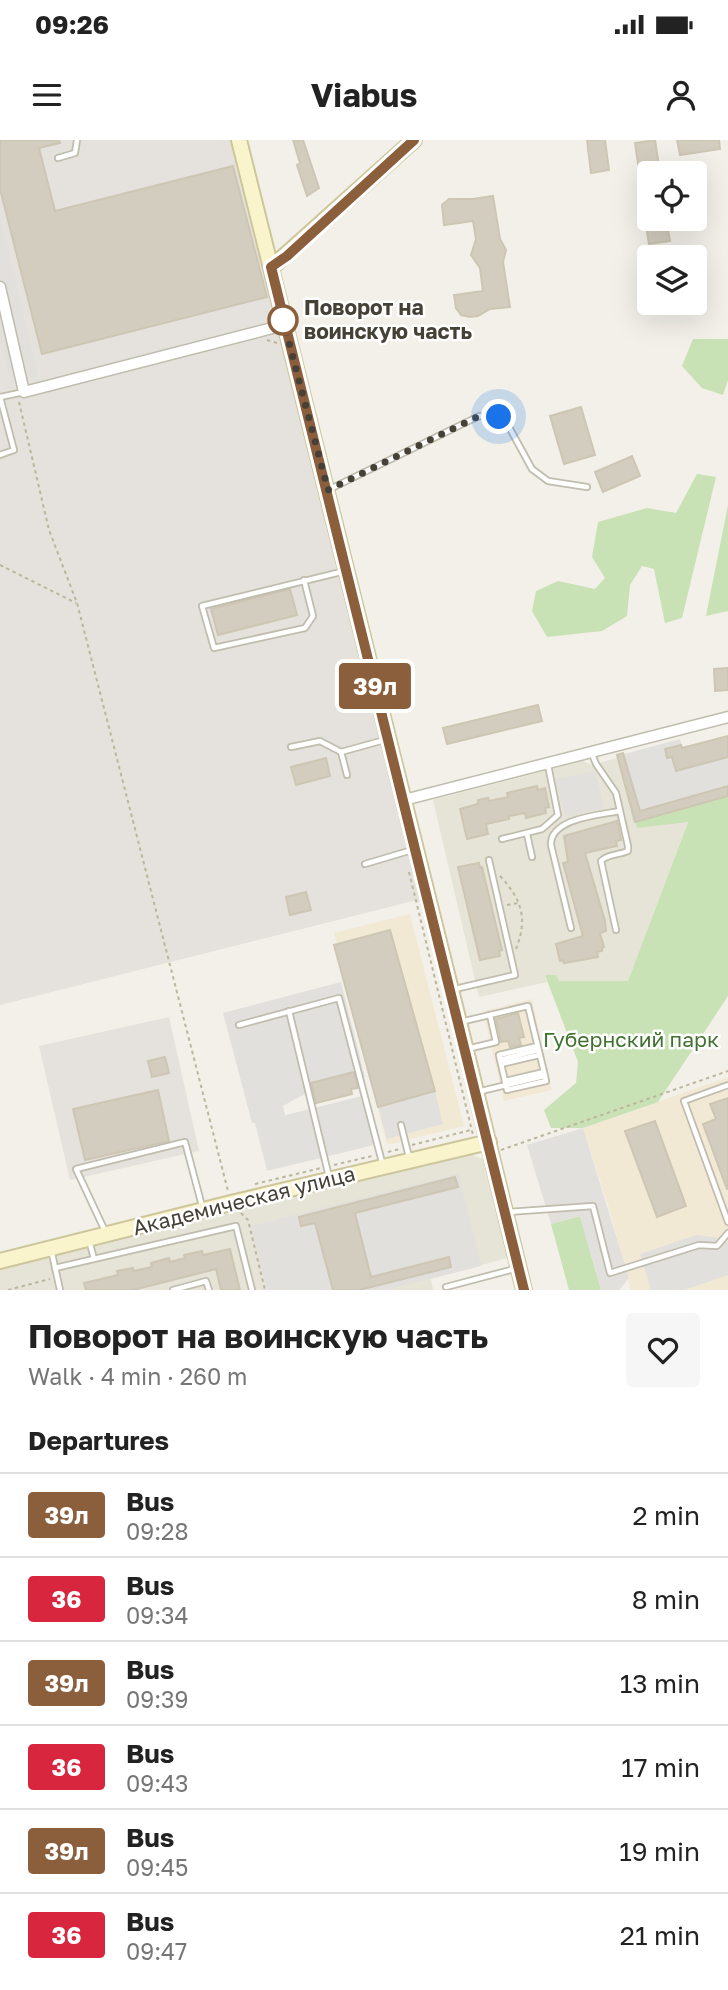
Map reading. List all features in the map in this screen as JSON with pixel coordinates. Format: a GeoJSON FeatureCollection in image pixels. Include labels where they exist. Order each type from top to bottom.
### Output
{"type":"FeatureCollection","features":[{"type":"Feature","properties":{"kind":"street"},"geometry":{"type":"LineString","coordinates":[[239,140],[404,800],[410,851],[451,990],[524,1290]]}},
{"type":"Feature","properties":{"kind":"street"},"geometry":{"type":"LineString","coordinates":[[271,267],[414,140]]}},
{"type":"Feature","properties":{"kind":"street"},"geometry":{"type":"LineString","coordinates":[[0,288],[24,392],[284,325]]}},
{"type":"Feature","properties":{"kind":"street"},"geometry":{"type":"LineString","coordinates":[[404,800],[728,718]]}},
{"type":"Feature","properties":{"kind":"street","name":"Академическая улица"},"geometry":{"type":"LineString","coordinates":[[0,1261],[231,1203],[328,1173],[408,1154],[490,1148]]}},
{"type":"Feature","properties":{"kind":"lane"},"geometry":{"type":"LineString","coordinates":[[58,158],[75,153],[77,140]]}},
{"type":"Feature","properties":{"kind":"lane"},"geometry":{"type":"LineString","coordinates":[[0,455],[14,450],[0,397],[24,392]]}},
{"type":"Feature","properties":{"kind":"lane"},"geometry":{"type":"LineString","coordinates":[[328,490],[479,416],[499,417],[509,427],[532,469],[548,481],[587,487]]}},
{"type":"Feature","properties":{"kind":"lane"},"geometry":{"type":"LineString","coordinates":[[304,580],[313,616],[305,628],[214,648],[202,606],[304,580],[346,571]]}},
{"type":"Feature","properties":{"kind":"lane"},"geometry":{"type":"LineString","coordinates":[[291,747],[320,741],[341,752],[388,739]]}},
{"type":"Feature","properties":{"kind":"lane"},"geometry":{"type":"LineString","coordinates":[[341,752],[347,775]]}},
{"type":"Feature","properties":{"kind":"lane"},"geometry":{"type":"LineString","coordinates":[[592,753],[615,793],[628,851],[605,857],[601,864],[616,930]]}},
{"type":"Feature","properties":{"kind":"lane"},"geometry":{"type":"LineString","coordinates":[[502,839],[542,830],[558,815],[548,764]]}},
{"type":"Feature","properties":{"kind":"lane"},"geometry":{"type":"LineString","coordinates":[[571,928],[551,845],[552,835],[561,825],[620,811]]}},
{"type":"Feature","properties":{"kind":"lane"},"geometry":{"type":"LineString","coordinates":[[527,834],[532,857]]}},
{"type":"Feature","properties":{"kind":"lane"},"geometry":{"type":"LineString","coordinates":[[365,863],[410,851]]}},
{"type":"Feature","properties":{"kind":"lane"},"geometry":{"type":"LineString","coordinates":[[451,990],[515,975],[489,860]]}},
{"type":"Feature","properties":{"kind":"lane"},"geometry":{"type":"LineString","coordinates":[[239,1025],[339,998],[382,1160]]}},
{"type":"Feature","properties":{"kind":"lane"},"geometry":{"type":"LineString","coordinates":[[459,1022],[528,1006],[545,1081],[506,1085]]}},
{"type":"Feature","properties":{"kind":"lane"},"geometry":{"type":"LineString","coordinates":[[289,1010],[328,1173]]}},
{"type":"Feature","properties":{"kind":"lane"},"geometry":{"type":"LineString","coordinates":[[466,1049],[496,1042],[490,1015]]}},
{"type":"Feature","properties":{"kind":"lane"},"geometry":{"type":"LineString","coordinates":[[500,1060],[538,1051]]}},
{"type":"Feature","properties":{"kind":"lane"},"geometry":{"type":"LineString","coordinates":[[500,1060],[538,1051]]}},
{"type":"Feature","properties":{"kind":"lane"},"geometry":{"type":"LineString","coordinates":[[500,1060],[506,1085]]}},
{"type":"Feature","properties":{"kind":"lane"},"geometry":{"type":"LineString","coordinates":[[476,1092],[544,1074]]}},
{"type":"Feature","properties":{"kind":"lane"},"geometry":{"type":"LineString","coordinates":[[728,1085],[684,1101],[725,1207],[728,1222]]}},
{"type":"Feature","properties":{"kind":"lane"},"geometry":{"type":"LineString","coordinates":[[401,1125],[408,1154]]}},
{"type":"Feature","properties":{"kind":"lane"},"geometry":{"type":"LineString","coordinates":[[107,1234],[76,1169],[185,1142],[203,1210]]}},
{"type":"Feature","properties":{"kind":"lane"},"geometry":{"type":"LineString","coordinates":[[505,1212],[593,1206],[610,1273],[699,1245],[718,1246],[728,1233]]}},
{"type":"Feature","properties":{"kind":"lane"},"geometry":{"type":"LineString","coordinates":[[55,1268],[236,1226],[252,1290]]}},
{"type":"Feature","properties":{"kind":"lane"},"geometry":{"type":"LineString","coordinates":[[89,1239],[94,1259]]}},
{"type":"Feature","properties":{"kind":"lane"},"geometry":{"type":"LineString","coordinates":[[51,1249],[60,1290]]}},
{"type":"Feature","properties":{"kind":"lane"},"geometry":{"type":"LineString","coordinates":[[446,1287],[519,1268]]}},
{"type":"Feature","properties":{"kind":"lane"},"geometry":{"type":"LineString","coordinates":[[173,1290],[206,1281],[209,1290]]}},
{"type":"Feature","properties":{"kind":"path"},"geometry":{"type":"LineString","coordinates":[[260,341],[271,340],[277,343]]}},
{"type":"Feature","properties":{"kind":"path"},"geometry":{"type":"LineString","coordinates":[[24,392],[18,404],[49,530],[77,603],[231,1203],[248,1220],[265,1290]]}},
{"type":"Feature","properties":{"kind":"path"},"geometry":{"type":"LineString","coordinates":[[0,565],[77,603]]}},
{"type":"Feature","properties":{"kind":"path"},"geometry":{"type":"LineString","coordinates":[[250,1186],[328,1173],[408,1154],[472,1130],[410,851]]}},
{"type":"Feature","properties":{"kind":"path"},"geometry":{"type":"LineString","coordinates":[[492,877],[501,876],[519,902],[524,924],[517,949],[510,951]]}},
{"type":"Feature","properties":{"kind":"path"},"geometry":{"type":"LineString","coordinates":[[499,907],[519,902]]}},
{"type":"Feature","properties":{"kind":"path"},"geometry":{"type":"LineString","coordinates":[[490,1148],[728,1071]]}},
{"type":"Feature","properties":{"kind":"path"},"geometry":{"type":"LineString","coordinates":[[8,1290],[57,1277]]}},
{"type":"Feature","properties":{"kind":"shaded area"},"geometry":{"type":"Polygon","coordinates":[[[0,140],[234,140],[421,902],[413,901],[0,1005],[0,140]]]}},
{"type":"Feature","properties":{"kind":"shaded area"},"geometry":{"type":"Polygon","coordinates":[[[0,218],[38,376],[11,383],[0,338],[0,218]]]}},
{"type":"Feature","properties":{"kind":"shaded area"},"geometry":{"type":"Polygon","coordinates":[[[680,739],[688,767],[728,757],[728,796],[635,821],[617,756],[680,739]]]}},
{"type":"Feature","properties":{"kind":"shaded area"},"geometry":{"type":"Polygon","coordinates":[[[617,758],[637,828],[688,821],[628,981],[559,981],[545,976],[547,982],[479,997],[433,800],[583,761],[592,765],[617,758]]]}},
{"type":"Feature","properties":{"kind":"shaded area"},"geometry":{"type":"Polygon","coordinates":[[[595,771],[604,808],[565,817],[556,779],[595,771]]]}},
{"type":"Feature","properties":{"kind":"shaded area"},"geometry":{"type":"Polygon","coordinates":[[[410,914],[464,1126],[387,1145],[334,933],[410,914]]]}},
{"type":"Feature","properties":{"kind":"shaded area"},"geometry":{"type":"Polygon","coordinates":[[[341,982],[365,1077],[356,1079],[354,1072],[311,1083],[312,1090],[283,1106],[285,1115],[270,1119],[362,1096],[374,1145],[267,1171],[223,1013],[341,982]]]}},
{"type":"Feature","properties":{"kind":"shaded area"},"geometry":{"type":"Polygon","coordinates":[[[532,999],[552,1090],[504,1101],[483,1011],[532,999]]]}},
{"type":"Feature","properties":{"kind":"shaded area"},"geometry":{"type":"Polygon","coordinates":[[[169,1017],[199,1151],[70,1180],[39,1046],[169,1017]]]}},
{"type":"Feature","properties":{"kind":"shaded area"},"geometry":{"type":"Polygon","coordinates":[[[728,1077],[728,1290],[631,1290],[609,1208],[583,1128],[728,1077]]]}},
{"type":"Feature","properties":{"kind":"shaded area"},"geometry":{"type":"Polygon","coordinates":[[[435,1091],[443,1124],[387,1139],[378,1107],[435,1091]]]}},
{"type":"Feature","properties":{"kind":"shaded area"},"geometry":{"type":"Polygon","coordinates":[[[583,1128],[629,1278],[619,1290],[601,1290],[580,1216],[551,1224],[527,1145],[583,1128]]]}},
{"type":"Feature","properties":{"kind":"shaded area"},"geometry":{"type":"Polygon","coordinates":[[[469,1154],[486,1160],[511,1257],[431,1279],[433,1290],[0,1290],[0,1270],[469,1154]]]}},
{"type":"Feature","properties":{"kind":"shaded area"},"geometry":{"type":"Polygon","coordinates":[[[458,1174],[481,1266],[385,1290],[267,1290],[251,1226],[458,1174]]]}},
{"type":"Feature","properties":{"kind":"shaded area"},"geometry":{"type":"Polygon","coordinates":[[[696,1235],[714,1237],[728,1243],[728,1275],[684,1290],[651,1290],[640,1254],[696,1235]]]}},
{"type":"Feature","properties":{"kind":"green space"},"geometry":{"type":"Polygon","coordinates":[[[693,339],[728,339],[728,380],[723,395],[702,388],[682,366],[693,339]]]}},
{"type":"Feature","properties":{"kind":"green space"},"geometry":{"type":"Polygon","coordinates":[[[697,474],[716,477],[682,618],[665,623],[654,569],[642,566],[630,585],[627,616],[602,631],[547,637],[532,611],[536,591],[558,581],[595,589],[605,578],[592,557],[598,522],[647,508],[676,513],[697,474]]]}},
{"type":"Feature","properties":{"kind":"green space"},"geometry":{"type":"Polygon","coordinates":[[[728,505],[728,611],[706,616],[728,505]]]}},
{"type":"Feature","properties":{"kind":"green space","name":"Губернский парк"},"geometry":{"type":"Polygon","coordinates":[[[728,796],[728,996],[658,1102],[583,1128],[551,1128],[544,1110],[576,1083],[578,1062],[545,975],[556,975],[559,981],[628,981],[688,822],[637,828],[635,821],[728,796]]]}},
{"type":"Feature","properties":{"kind":"green space"},"geometry":{"type":"Polygon","coordinates":[[[580,1216],[601,1290],[569,1290],[551,1224],[580,1216]]]}},
{"type":"Feature","properties":{"kind":"building"},"geometry":{"type":"Polygon","coordinates":[[[0,140],[59,140],[60,143],[39,148],[55,211],[233,166],[267,297],[42,354],[0,189],[0,140]]]}},
{"type":"Feature","properties":{"kind":"building"},"geometry":{"type":"Polygon","coordinates":[[[293,140],[303,140],[319,188],[307,196],[297,165],[300,163],[293,140]]]}},
{"type":"Feature","properties":{"kind":"building"},"geometry":{"type":"Polygon","coordinates":[[[587,140],[605,140],[609,170],[591,173],[587,140]]]}},
{"type":"Feature","properties":{"kind":"building"},"geometry":{"type":"Polygon","coordinates":[[[655,140],[658,161],[638,161],[635,143],[655,140]]]}},
{"type":"Feature","properties":{"kind":"building"},"geometry":{"type":"Polygon","coordinates":[[[677,140],[719,140],[720,149],[680,155],[677,140]]]}},
{"type":"Feature","properties":{"kind":"building"},"geometry":{"type":"Polygon","coordinates":[[[493,196],[500,239],[506,250],[503,262],[510,307],[490,309],[478,316],[461,315],[456,308],[454,295],[483,291],[480,268],[471,255],[476,239],[473,221],[444,225],[442,205],[449,199],[493,196]]]}},
{"type":"Feature","properties":{"kind":"building"},"geometry":{"type":"Polygon","coordinates":[[[647,231],[668,231],[670,241],[649,244],[647,231]]]}},
{"type":"Feature","properties":{"kind":"building"},"geometry":{"type":"Polygon","coordinates":[[[581,407],[595,455],[564,464],[550,416],[581,407]]]}},
{"type":"Feature","properties":{"kind":"building"},"geometry":{"type":"Polygon","coordinates":[[[632,456],[640,476],[603,492],[595,472],[632,456]]]}},
{"type":"Feature","properties":{"kind":"building"},"geometry":{"type":"Polygon","coordinates":[[[290,589],[297,615],[218,635],[211,609],[290,589]]]}},
{"type":"Feature","properties":{"kind":"building"},"geometry":{"type":"Polygon","coordinates":[[[728,668],[728,690],[715,691],[714,669],[728,668]]]}},
{"type":"Feature","properties":{"kind":"building"},"geometry":{"type":"Polygon","coordinates":[[[538,705],[542,721],[447,744],[443,728],[538,705]]]}},
{"type":"Feature","properties":{"kind":"building"},"geometry":{"type":"Polygon","coordinates":[[[728,736],[728,757],[676,771],[672,757],[667,758],[665,749],[681,745],[682,748],[728,736]]]}},
{"type":"Feature","properties":{"kind":"building"},"geometry":{"type":"Polygon","coordinates":[[[623,753],[640,811],[728,786],[728,796],[635,822],[617,755],[623,753]]]}},
{"type":"Feature","properties":{"kind":"building"},"geometry":{"type":"Polygon","coordinates":[[[326,758],[330,776],[296,785],[291,767],[326,758]]]}},
{"type":"Feature","properties":{"kind":"building"},"geometry":{"type":"Polygon","coordinates":[[[537,786],[538,790],[545,788],[549,807],[545,808],[546,813],[526,818],[525,813],[509,816],[509,819],[486,824],[488,834],[467,839],[460,809],[478,804],[478,800],[508,797],[507,793],[537,786]]]}},
{"type":"Feature","properties":{"kind":"building"},"geometry":{"type":"Polygon","coordinates":[[[617,821],[621,840],[616,841],[617,846],[585,853],[605,921],[606,931],[600,933],[604,947],[597,952],[598,957],[564,963],[563,960],[560,961],[556,944],[583,936],[563,863],[568,862],[564,836],[617,821]]]}},
{"type":"Feature","properties":{"kind":"building"},"geometry":{"type":"Polygon","coordinates":[[[479,863],[502,950],[499,951],[500,956],[480,960],[458,867],[479,863]]]}},
{"type":"Feature","properties":{"kind":"building"},"geometry":{"type":"Polygon","coordinates":[[[306,892],[311,910],[290,915],[286,897],[306,892]]]}},
{"type":"Feature","properties":{"kind":"building"},"geometry":{"type":"Polygon","coordinates":[[[390,930],[435,1091],[378,1107],[334,945],[390,930]]]}},
{"type":"Feature","properties":{"kind":"building"},"geometry":{"type":"Polygon","coordinates":[[[518,1013],[524,1037],[519,1038],[521,1045],[510,1047],[508,1041],[501,1042],[496,1019],[518,1013]]]}},
{"type":"Feature","properties":{"kind":"building"},"geometry":{"type":"Polygon","coordinates":[[[165,1057],[169,1073],[152,1077],[148,1061],[165,1057]]]}},
{"type":"Feature","properties":{"kind":"building"},"geometry":{"type":"Polygon","coordinates":[[[354,1072],[358,1088],[351,1089],[352,1094],[316,1103],[311,1083],[354,1072]]]}},
{"type":"Feature","properties":{"kind":"building"},"geometry":{"type":"Polygon","coordinates":[[[158,1090],[169,1141],[85,1160],[73,1109],[158,1090]]]}},
{"type":"Feature","properties":{"kind":"building"},"geometry":{"type":"Polygon","coordinates":[[[728,1098],[727,1189],[703,1124],[716,1119],[710,1104],[728,1098]]]}},
{"type":"Feature","properties":{"kind":"building"},"geometry":{"type":"Polygon","coordinates":[[[655,1121],[686,1206],[657,1217],[625,1131],[655,1121]]]}},
{"type":"Feature","properties":{"kind":"building"},"geometry":{"type":"Polygon","coordinates":[[[455,1177],[458,1187],[355,1213],[371,1277],[449,1257],[451,1267],[359,1290],[333,1290],[315,1223],[301,1226],[299,1217],[455,1177]]]}},
{"type":"Feature","properties":{"kind":"building"},"geometry":{"type":"Polygon","coordinates":[[[230,1249],[240,1290],[221,1290],[216,1269],[133,1290],[86,1290],[84,1283],[118,1275],[117,1271],[152,1267],[151,1263],[169,1258],[170,1262],[202,1251],[203,1255],[230,1249]]]}},
{"type":"Feature","properties":{"kind":"bus line","name":"39л"},"geometry":{"type":"LineString","coordinates":[[414,140],[287,256],[271,267],[524,1290]]}},
{"type":"Feature","properties":{"kind":"place","name":"Поворот на воинскую часть"},"geometry":{"type":"Point","coordinates":[283,320]}},
{"type":"Feature","properties":{"kind":"route"},"geometry":{"type":"LineString","coordinates":[[283,320],[328,490],[479,416],[499,417]]}}]}
